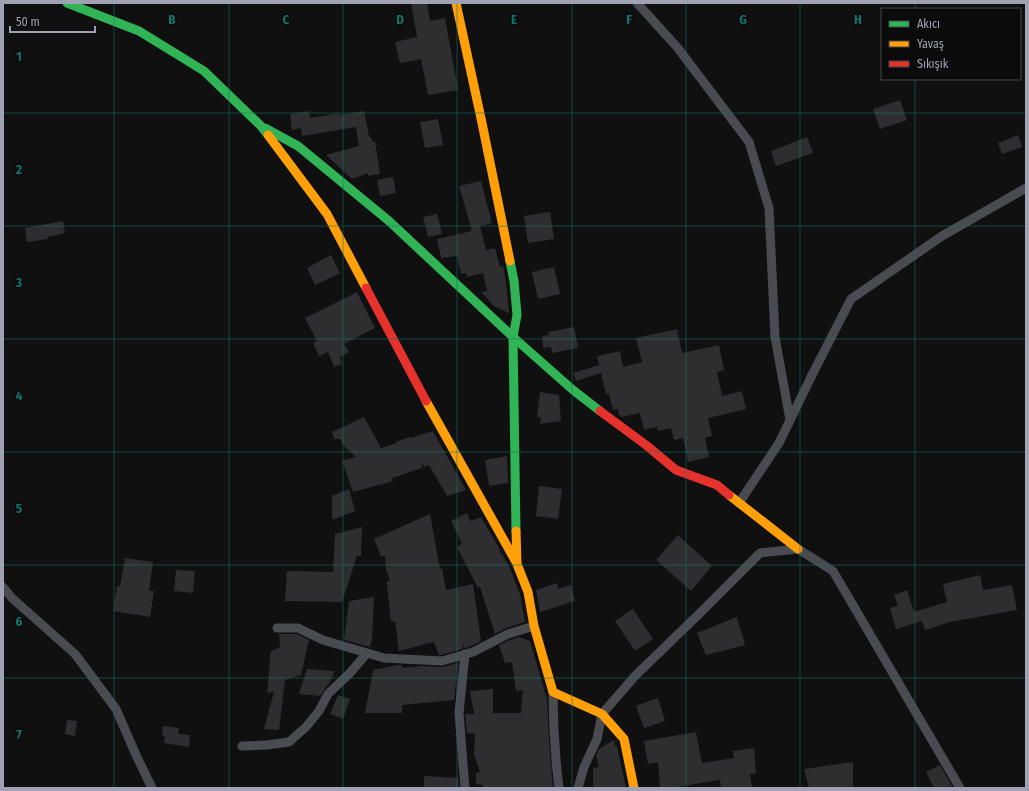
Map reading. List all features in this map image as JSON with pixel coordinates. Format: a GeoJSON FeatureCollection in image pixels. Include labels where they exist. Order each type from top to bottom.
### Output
{"type":"FeatureCollection","features":[{"type":"Feature","properties":{"kind":"street"},"geometry":{"type":"LineString","coordinates":[[67,3],[139,31],[204,71],[260,125],[327,214],[437,422],[517,564],[528,592],[534,626],[553,692],[556,762],[559,788]]}},
{"type":"Feature","properties":{"kind":"street"},"geometry":{"type":"LineString","coordinates":[[456,3],[514,281],[517,315],[513,337],[517,564]]}},
{"type":"Feature","properties":{"kind":"street"},"geometry":{"type":"LineString","coordinates":[[637,3],[677,47],[749,142],[769,208],[775,336],[790,420]]}},
{"type":"Feature","properties":{"kind":"street"},"geometry":{"type":"LineString","coordinates":[[260,125],[298,146],[389,221],[513,337],[573,390],[646,445],[676,470],[717,485],[798,549],[833,571],[960,788]]}},
{"type":"Feature","properties":{"kind":"street"},"geometry":{"type":"LineString","coordinates":[[739,503],[779,443],[851,299],[942,236],[1026,188]]}},
{"type":"Feature","properties":{"kind":"street"},"geometry":{"type":"LineString","coordinates":[[578,788],[584,767],[597,739],[602,714],[634,676],[760,553],[798,549]]}},
{"type":"Feature","properties":{"kind":"street"},"geometry":{"type":"LineString","coordinates":[[3,587],[12,598],[75,654],[116,709],[152,788]]}},
{"type":"Feature","properties":{"kind":"street"},"geometry":{"type":"LineString","coordinates":[[277,628],[298,628],[323,640],[384,658],[442,661],[472,652],[508,634],[534,626]]}},
{"type":"Feature","properties":{"kind":"street"},"geometry":{"type":"LineString","coordinates":[[242,746],[288,742],[306,727],[319,711],[328,694],[350,673],[367,653]]}},
{"type":"Feature","properties":{"kind":"street"},"geometry":{"type":"LineString","coordinates":[[465,654],[460,714],[465,788]]}},
{"type":"Feature","properties":{"kind":"street"},"geometry":{"type":"LineString","coordinates":[[553,692],[602,714],[624,739],[634,788]]}},
{"type":"Feature","properties":{"kind":"building"},"geometry":{"type":"Polygon","coordinates":[[[411,3],[427,3],[430,21],[445,18],[458,90],[428,95],[421,59],[400,63],[395,42],[417,37],[411,3]]]}},
{"type":"Feature","properties":{"kind":"building"},"geometry":{"type":"Polygon","coordinates":[[[900,100],[907,120],[880,129],[873,109],[900,100]]]}},
{"type":"Feature","properties":{"kind":"building"},"geometry":{"type":"Polygon","coordinates":[[[309,111],[310,118],[339,113],[339,115],[364,111],[369,137],[371,137],[372,142],[375,141],[380,174],[368,176],[368,173],[352,179],[326,155],[359,146],[356,127],[302,136],[301,128],[292,130],[290,114],[309,111]]]}},
{"type":"Feature","properties":{"kind":"building"},"geometry":{"type":"Polygon","coordinates":[[[438,119],[443,145],[425,148],[420,122],[438,119]]]}},
{"type":"Feature","properties":{"kind":"building"},"geometry":{"type":"Polygon","coordinates":[[[1018,135],[1022,147],[1002,154],[998,143],[1018,135]]]}},
{"type":"Feature","properties":{"kind":"building"},"geometry":{"type":"Polygon","coordinates":[[[807,137],[813,153],[776,166],[771,151],[807,137]]]}},
{"type":"Feature","properties":{"kind":"building"},"geometry":{"type":"Polygon","coordinates":[[[393,177],[396,193],[380,196],[377,180],[393,177]]]}},
{"type":"Feature","properties":{"kind":"building"},"geometry":{"type":"Polygon","coordinates":[[[481,181],[492,223],[480,226],[486,250],[495,248],[500,267],[503,266],[509,313],[494,306],[481,292],[487,291],[483,273],[467,277],[466,273],[461,274],[457,256],[441,258],[437,239],[472,231],[459,186],[481,181]]]}},
{"type":"Feature","properties":{"kind":"building"},"geometry":{"type":"Polygon","coordinates":[[[550,212],[554,239],[528,243],[524,216],[550,212]]]}},
{"type":"Feature","properties":{"kind":"building"},"geometry":{"type":"Polygon","coordinates":[[[437,214],[442,234],[428,237],[423,217],[437,214]]]}},
{"type":"Feature","properties":{"kind":"building"},"geometry":{"type":"Polygon","coordinates":[[[63,221],[65,233],[48,237],[48,239],[27,242],[25,228],[63,221]]]}},
{"type":"Feature","properties":{"kind":"building"},"geometry":{"type":"Polygon","coordinates":[[[331,255],[340,273],[315,285],[307,268],[331,255]]]}},
{"type":"Feature","properties":{"kind":"building"},"geometry":{"type":"Polygon","coordinates":[[[554,267],[560,294],[538,299],[532,272],[554,267]]]}},
{"type":"Feature","properties":{"kind":"building"},"geometry":{"type":"Polygon","coordinates":[[[357,292],[375,328],[344,344],[349,352],[340,357],[342,364],[334,367],[328,352],[319,356],[313,343],[317,341],[305,318],[357,292]]]}},
{"type":"Feature","properties":{"kind":"building"},"geometry":{"type":"Polygon","coordinates":[[[574,327],[578,348],[552,353],[551,347],[543,348],[542,336],[549,335],[548,332],[574,327]]]}},
{"type":"Feature","properties":{"kind":"building"},"geometry":{"type":"Polygon","coordinates":[[[677,329],[682,353],[719,345],[724,370],[717,372],[722,396],[742,391],[746,409],[708,418],[712,436],[705,438],[709,457],[688,462],[683,438],[674,440],[671,428],[658,431],[657,427],[644,430],[640,413],[622,417],[619,415],[618,409],[613,410],[609,393],[606,394],[601,373],[576,381],[573,373],[599,365],[597,356],[620,351],[623,367],[642,362],[636,338],[677,329]]]}},
{"type":"Feature","properties":{"kind":"building"},"geometry":{"type":"Polygon","coordinates":[[[540,392],[559,395],[561,421],[540,424],[541,417],[537,417],[540,392]]]}},
{"type":"Feature","properties":{"kind":"building"},"geometry":{"type":"Polygon","coordinates":[[[364,417],[381,448],[409,437],[410,438],[433,431],[466,490],[447,496],[429,465],[424,467],[421,461],[422,468],[392,478],[393,481],[353,492],[342,461],[356,457],[344,446],[340,439],[334,439],[332,432],[364,417]]]}},
{"type":"Feature","properties":{"kind":"building"},"geometry":{"type":"Polygon","coordinates":[[[507,456],[508,483],[489,486],[485,460],[507,456]]]}},
{"type":"Feature","properties":{"kind":"building"},"geometry":{"type":"Polygon","coordinates":[[[539,486],[562,489],[558,519],[536,516],[539,486]]]}},
{"type":"Feature","properties":{"kind":"building"},"geometry":{"type":"Polygon","coordinates":[[[349,489],[355,511],[332,520],[332,496],[349,489]]]}},
{"type":"Feature","properties":{"kind":"building"},"geometry":{"type":"Polygon","coordinates":[[[467,513],[470,521],[481,517],[499,548],[501,555],[502,554],[509,566],[520,594],[525,622],[506,628],[495,634],[480,587],[478,588],[457,547],[462,544],[451,521],[467,513]]]}},
{"type":"Feature","properties":{"kind":"building"},"geometry":{"type":"Polygon","coordinates":[[[430,514],[440,569],[442,568],[446,590],[473,584],[481,641],[464,648],[464,643],[462,649],[441,655],[439,655],[434,642],[399,651],[395,621],[391,622],[387,585],[387,581],[390,581],[386,569],[385,556],[381,556],[374,539],[430,514]]]}},
{"type":"Feature","properties":{"kind":"building"},"geometry":{"type":"Polygon","coordinates":[[[362,527],[361,556],[357,556],[342,602],[285,601],[287,571],[333,572],[335,534],[362,527]]]}},
{"type":"Feature","properties":{"kind":"building"},"geometry":{"type":"Polygon","coordinates":[[[678,535],[712,566],[691,591],[656,560],[678,535]]]}},
{"type":"Feature","properties":{"kind":"building"},"geometry":{"type":"Polygon","coordinates":[[[125,558],[153,562],[149,591],[154,591],[150,617],[113,611],[117,586],[120,586],[125,558]]]}},
{"type":"Feature","properties":{"kind":"building"},"geometry":{"type":"Polygon","coordinates":[[[176,570],[195,571],[193,593],[174,591],[176,570]]]}},
{"type":"Feature","properties":{"kind":"building"},"geometry":{"type":"Polygon","coordinates":[[[980,575],[983,590],[1012,585],[1017,610],[950,622],[925,630],[922,621],[896,629],[890,608],[898,606],[894,595],[907,590],[914,612],[947,602],[943,584],[980,575]]]}},
{"type":"Feature","properties":{"kind":"building"},"geometry":{"type":"Polygon","coordinates":[[[557,583],[558,589],[571,585],[575,601],[540,612],[536,590],[557,583]]]}},
{"type":"Feature","properties":{"kind":"building"},"geometry":{"type":"Polygon","coordinates":[[[374,597],[372,640],[370,647],[344,640],[349,601],[374,597]]]}},
{"type":"Feature","properties":{"kind":"building"},"geometry":{"type":"Polygon","coordinates":[[[633,609],[653,639],[635,651],[615,621],[633,609]]]}},
{"type":"Feature","properties":{"kind":"building"},"geometry":{"type":"Polygon","coordinates":[[[737,617],[745,645],[706,655],[697,633],[737,617]]]}},
{"type":"Feature","properties":{"kind":"building"},"geometry":{"type":"Polygon","coordinates":[[[279,634],[297,634],[309,640],[301,675],[285,680],[279,730],[264,729],[274,692],[267,693],[271,651],[280,647],[279,634]]]}},
{"type":"Feature","properties":{"kind":"building"},"geometry":{"type":"Polygon","coordinates":[[[519,637],[530,641],[547,699],[553,788],[483,788],[483,785],[476,784],[476,773],[480,772],[474,754],[475,734],[467,733],[465,714],[474,714],[470,691],[493,689],[493,713],[521,713],[523,690],[516,691],[512,662],[505,663],[499,645],[519,637]]]}},
{"type":"Feature","properties":{"kind":"building"},"geometry":{"type":"Polygon","coordinates":[[[458,663],[454,700],[402,705],[402,713],[365,713],[373,670],[397,665],[402,665],[402,668],[422,666],[442,667],[458,663]]]}},
{"type":"Feature","properties":{"kind":"building"},"geometry":{"type":"Polygon","coordinates":[[[307,669],[335,671],[328,685],[320,696],[299,694],[307,669]]]}},
{"type":"Feature","properties":{"kind":"building"},"geometry":{"type":"Polygon","coordinates":[[[338,695],[350,699],[343,719],[330,714],[338,695]]]}},
{"type":"Feature","properties":{"kind":"building"},"geometry":{"type":"Polygon","coordinates":[[[658,698],[665,721],[644,728],[636,706],[658,698]]]}},
{"type":"Feature","properties":{"kind":"building"},"geometry":{"type":"Polygon","coordinates":[[[67,720],[77,721],[75,736],[65,734],[67,720]]]}},
{"type":"Feature","properties":{"kind":"building"},"geometry":{"type":"Polygon","coordinates":[[[163,726],[179,728],[178,734],[190,735],[189,747],[164,743],[165,736],[162,736],[163,726]]]}},
{"type":"Feature","properties":{"kind":"building"},"geometry":{"type":"Polygon","coordinates":[[[696,732],[702,763],[734,758],[733,751],[754,748],[756,773],[750,774],[752,788],[721,788],[720,780],[672,788],[660,788],[658,762],[648,764],[644,741],[696,732]]]}},
{"type":"Feature","properties":{"kind":"building"},"geometry":{"type":"Polygon","coordinates":[[[614,740],[615,746],[617,746],[626,788],[593,788],[593,768],[599,767],[596,755],[599,749],[614,740]]]}},
{"type":"Feature","properties":{"kind":"building"},"geometry":{"type":"Polygon","coordinates":[[[853,762],[853,788],[809,788],[804,769],[853,762]]]}},
{"type":"Feature","properties":{"kind":"building"},"geometry":{"type":"Polygon","coordinates":[[[940,765],[953,788],[934,788],[926,772],[940,765]]]}},
{"type":"Feature","properties":{"kind":"building"},"geometry":{"type":"Polygon","coordinates":[[[424,776],[458,778],[459,788],[424,788],[424,776]]]}},
{"type":"Feature","properties":{"kind":"traffic: fast"},"geometry":{"type":"LineString","coordinates":[[67,3],[139,31],[204,71],[260,125],[268,135]]}},
{"type":"Feature","properties":{"kind":"traffic: fast"},"geometry":{"type":"LineString","coordinates":[[265,128],[298,146],[389,221],[513,337],[573,390],[600,411]]}},
{"type":"Feature","properties":{"kind":"traffic: fast"},"geometry":{"type":"LineString","coordinates":[[510,261],[514,281],[517,315],[513,337],[516,531]]}},
{"type":"Feature","properties":{"kind":"traffic: slow"},"geometry":{"type":"LineString","coordinates":[[456,3],[510,261]]}},
{"type":"Feature","properties":{"kind":"traffic: slow"},"geometry":{"type":"LineString","coordinates":[[268,135],[327,214],[366,288]]}},
{"type":"Feature","properties":{"kind":"traffic: slow"},"geometry":{"type":"LineString","coordinates":[[426,401],[516,562]]}},
{"type":"Feature","properties":{"kind":"traffic: slow"},"geometry":{"type":"LineString","coordinates":[[729,495],[798,549]]}},
{"type":"Feature","properties":{"kind":"traffic: slow"},"geometry":{"type":"LineString","coordinates":[[516,531],[517,564],[528,592],[534,626],[553,692],[602,714],[624,739],[634,788]]}},
{"type":"Feature","properties":{"kind":"traffic: jam"},"geometry":{"type":"LineString","coordinates":[[366,288],[426,401]]}},
{"type":"Feature","properties":{"kind":"traffic: jam"},"geometry":{"type":"LineString","coordinates":[[600,411],[646,445],[676,470],[717,485],[729,495]]}}]}
